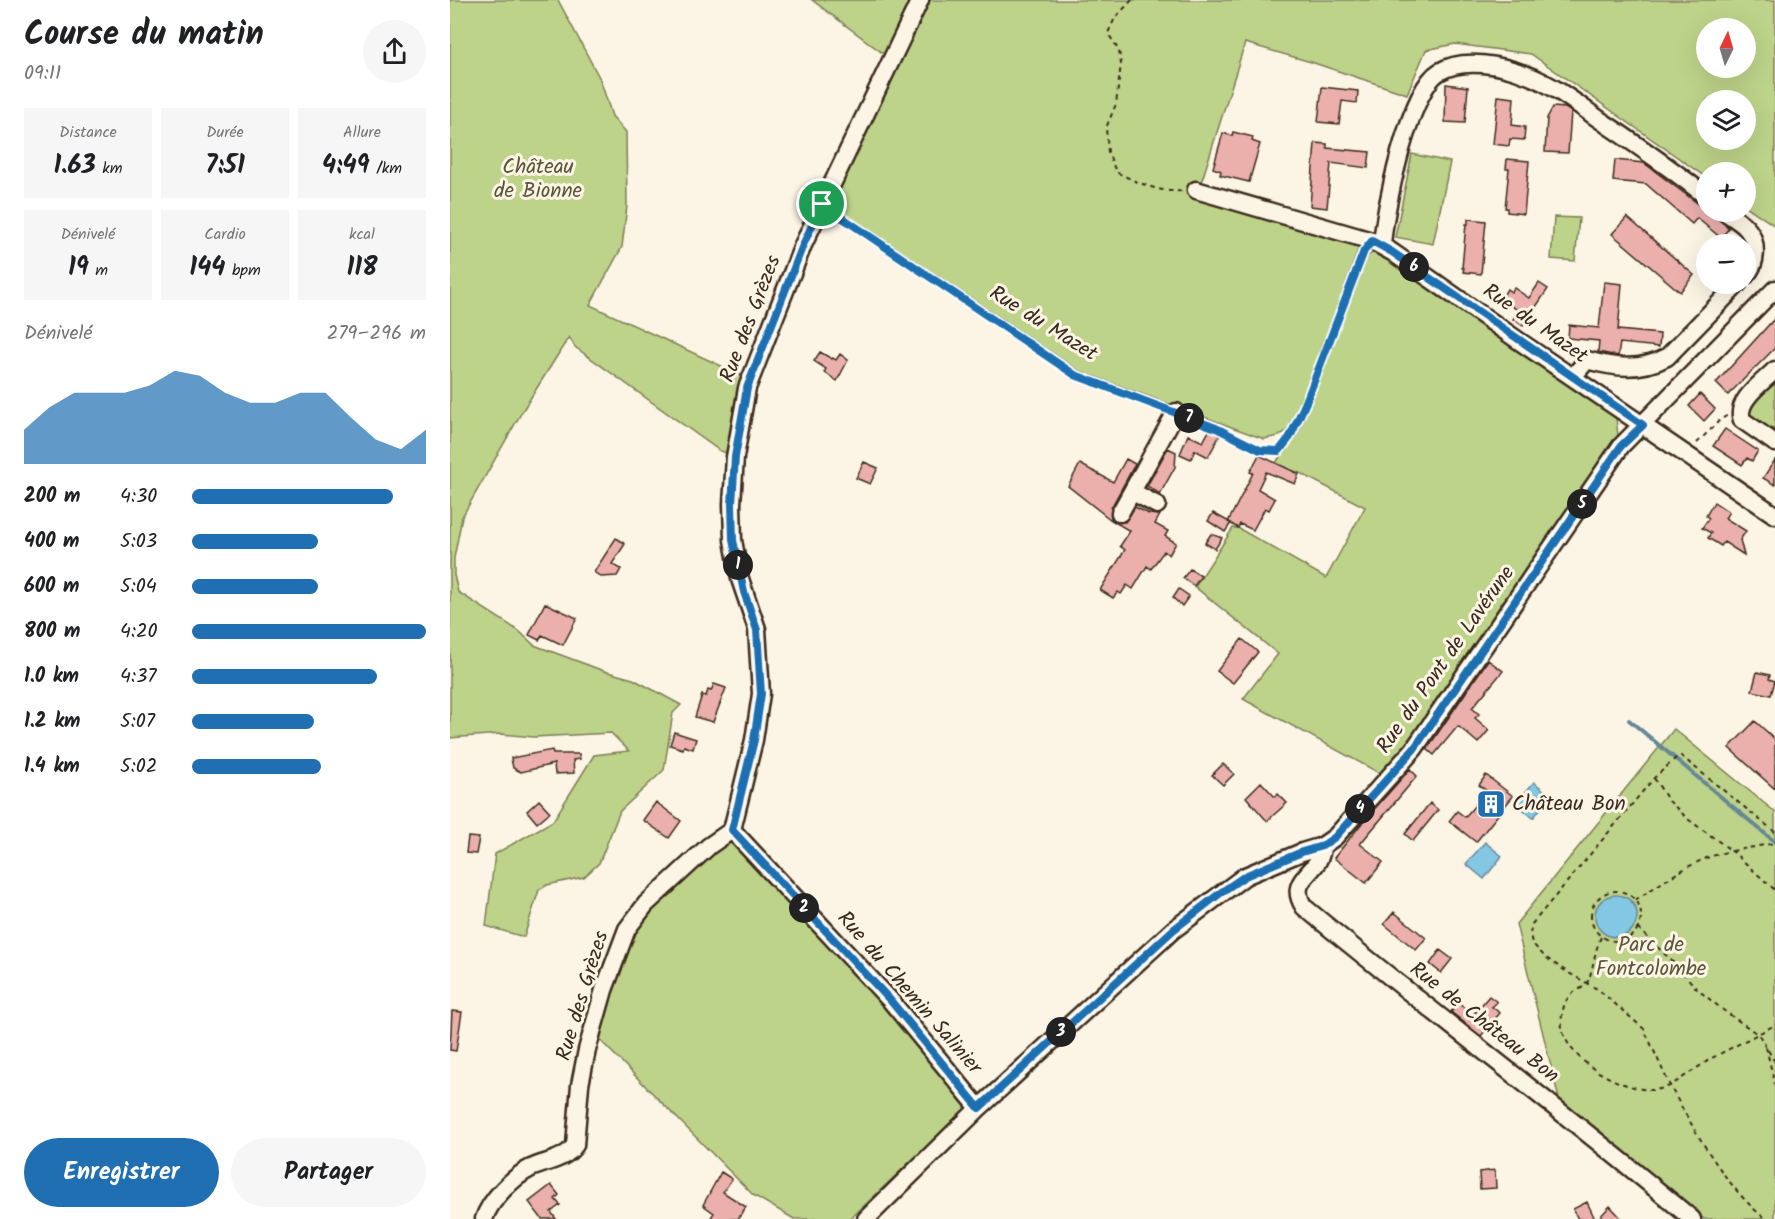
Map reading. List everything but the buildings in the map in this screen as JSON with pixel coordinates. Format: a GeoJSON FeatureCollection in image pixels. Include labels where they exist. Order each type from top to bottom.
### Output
{"type":"FeatureCollection","features":[{"type":"Feature","properties":{"kind":"street","name":"Rue des Grèzes"},"geometry":{"type":"LineString","coordinates":[[484,1219],[487,1209],[514,1180],[529,1169],[570,1153],[575,1146],[580,1085],[587,1050],[604,990],[627,929],[646,904],[709,846],[732,830],[754,740],[761,694],[757,630],[742,586],[733,540],[732,504],[735,457],[747,388],[803,245],[920,0]]}},
{"type":"Feature","properties":{"kind":"street"},"geometry":{"type":"LineString","coordinates":[[1377,244],[1383,229],[1405,136],[1422,91],[1438,72],[1455,66],[1475,64],[1498,66],[1527,75],[1548,85],[1678,173],[1696,188]]}},
{"type":"Feature","properties":{"kind":"street","name":"Rue du Mazet"},"geometry":{"type":"LineString","coordinates":[[1196,190],[1377,244],[1775,515]]}},
{"type":"Feature","properties":{"kind":"street"},"geometry":{"type":"LineString","coordinates":[[1739,222],[1748,229],[1750,234]]}},
{"type":"Feature","properties":{"kind":"street"},"geometry":{"type":"LineString","coordinates":[[1573,377],[1587,360],[1626,368],[1652,365],[1667,357],[1728,294]]}},
{"type":"Feature","properties":{"kind":"street","name":"Rue du Pont de Lavérune"},"geometry":{"type":"LineString","coordinates":[[875,1216],[979,1108],[1173,930],[1245,876],[1322,846],[1335,837],[1414,749],[1621,446],[1772,296]]}},
{"type":"Feature","properties":{"kind":"street"},"geometry":{"type":"LineString","coordinates":[[1775,370],[1743,403],[1740,412],[1742,420],[1775,444]]}},
{"type":"Feature","properties":{"kind":"street"},"geometry":{"type":"LineString","coordinates":[[1120,513],[1176,412]]}},
{"type":"Feature","properties":{"kind":"street"},"geometry":{"type":"LineString","coordinates":[[1133,492],[1157,505]]}},
{"type":"Feature","properties":{"kind":"street","name":"Rue du Chemin Salinier"},"geometry":{"type":"LineString","coordinates":[[732,830],[890,1000],[979,1108]]}},
{"type":"Feature","properties":{"kind":"street","name":"Rue de Château Bon"},"geometry":{"type":"LineString","coordinates":[[1322,846],[1322,854],[1298,887],[1298,898],[1304,907],[1404,989],[1569,1117],[1692,1219]]}},
{"type":"Feature","properties":{"kind":"path"},"geometry":{"type":"LineString","coordinates":[[1132,0],[1115,18],[1108,33],[1119,51],[1121,64],[1116,104],[1106,128],[1108,152],[1116,172],[1144,185],[1174,191],[1196,190]]}},
{"type":"Feature","properties":{"kind":"path","name":"Rue du Mazet"},"geometry":{"type":"LineString","coordinates":[[822,204],[1075,375],[1216,428],[1260,450],[1279,451],[1290,437],[1306,402],[1364,251],[1377,244]]}},
{"type":"Feature","properties":{"kind":"path"},"geometry":{"type":"LineString","coordinates":[[1687,455],[1720,420],[1725,416],[1740,412]]}},
{"type":"Feature","properties":{"kind":"path"},"geometry":{"type":"LineString","coordinates":[[1766,1219],[1733,1185],[1710,1152],[1670,1086],[1644,1029],[1599,990],[1545,957],[1532,943],[1530,934],[1532,924],[1654,778],[1676,758],[1681,756],[1775,832]]}},
{"type":"Feature","properties":{"kind":"path"},"geometry":{"type":"LineString","coordinates":[[1654,778],[1668,800],[1689,820],[1732,851],[1775,890]]}},
{"type":"Feature","properties":{"kind":"path"},"geometry":{"type":"LineString","coordinates":[[1635,900],[1698,861],[1719,853],[1775,843]]}},
{"type":"Feature","properties":{"kind":"path"},"geometry":{"type":"LineString","coordinates":[[1610,892],[1627,894],[1635,900],[1641,913],[1638,928],[1630,937],[1620,941],[1601,937],[1594,927],[1592,918],[1596,902],[1610,892]]}},
{"type":"Feature","properties":{"kind":"path"},"geometry":{"type":"LineString","coordinates":[[1638,928],[1697,989],[1760,1035],[1775,1062]]}},
{"type":"Feature","properties":{"kind":"path"},"geometry":{"type":"LineString","coordinates":[[1601,937],[1595,950],[1588,983],[1582,989],[1572,992],[1564,1005],[1561,1028],[1569,1047],[1581,1060],[1608,1077],[1641,1089],[1655,1090],[1670,1086],[1712,1058],[1760,1035],[1775,1025]]}},
{"type":"Feature","properties":{"kind":"path"},"geometry":{"type":"LineString","coordinates":[[1765,1044],[1775,1085]]}},
{"type":"Feature","properties":{"kind":"green space","name":"Château de Bionne"},"geometry":{"type":"Polygon","coordinates":[[[450,0],[558,0],[600,79],[612,116],[626,132],[627,206],[622,247],[590,305],[745,377],[734,448],[727,453],[720,451],[575,347],[569,337],[523,410],[462,517],[454,558],[454,575],[458,592],[519,631],[534,645],[604,671],[633,679],[681,705],[673,713],[664,770],[620,811],[599,863],[584,877],[547,885],[539,890],[524,937],[486,926],[495,854],[553,821],[594,755],[629,751],[611,733],[534,737],[501,734],[450,738],[450,0]]]}},
{"type":"Feature","properties":{"kind":"green space"},"geometry":{"type":"Polygon","coordinates":[[[812,0],[920,0],[892,60],[812,0]]]}},
{"type":"Feature","properties":{"kind":"green space"},"geometry":{"type":"Polygon","coordinates":[[[923,0],[1775,0],[1775,226],[1756,213],[1756,162],[1696,162],[1696,170],[1531,54],[1455,44],[1426,50],[1407,94],[1245,43],[1198,193],[1361,242],[1295,425],[1279,436],[1264,439],[1079,371],[836,208],[832,198],[923,0]]]}},
{"type":"Feature","properties":{"kind":"green space"},"geometry":{"type":"Polygon","coordinates":[[[1412,154],[1450,162],[1433,244],[1395,237],[1412,154]]]}},
{"type":"Feature","properties":{"kind":"green space"},"geometry":{"type":"Polygon","coordinates":[[[1554,217],[1579,218],[1575,261],[1551,259],[1554,217]]]}},
{"type":"Feature","properties":{"kind":"green space"},"geometry":{"type":"Polygon","coordinates":[[[1379,249],[1616,418],[1618,435],[1449,689],[1381,774],[1243,699],[1278,654],[1195,587],[1233,528],[1238,528],[1326,578],[1365,507],[1300,473],[1275,464],[1300,428],[1367,256],[1379,249]]]}},
{"type":"Feature","properties":{"kind":"green space"},"geometry":{"type":"Polygon","coordinates":[[[1775,378],[1775,430],[1770,427],[1763,430],[1751,421],[1748,409],[1751,402],[1775,378]]]}},
{"type":"Feature","properties":{"kind":"green space","name":"Parc de Fontcolombe"},"geometry":{"type":"Polygon","coordinates":[[[1674,729],[1775,812],[1775,1219],[1704,1219],[1560,1103],[1516,924],[1674,729]]]}},
{"type":"Feature","properties":{"kind":"green space"},"geometry":{"type":"Polygon","coordinates":[[[726,840],[736,841],[972,1103],[850,1219],[794,1219],[753,1195],[596,1036],[616,964],[646,911],[726,840]]]}},
{"type":"Feature","properties":{"kind":"water"},"geometry":{"type":"Polygon","coordinates":[[[1534,782],[1551,796],[1533,818],[1516,803],[1534,782]]]}},
{"type":"Feature","properties":{"kind":"water"},"geometry":{"type":"Polygon","coordinates":[[[1485,842],[1502,856],[1484,879],[1466,864],[1485,842]]]}},
{"type":"Feature","properties":{"kind":"water"},"geometry":{"type":"Polygon","coordinates":[[[1616,895],[1624,896],[1631,901],[1636,908],[1636,924],[1631,931],[1624,936],[1616,937],[1608,936],[1601,931],[1596,924],[1595,916],[1596,908],[1601,901],[1608,896],[1616,895]]]}},
{"type":"Feature","properties":{"kind":"waterway"},"geometry":{"type":"LineString","coordinates":[[1629,720],[1775,842]]}},
{"type":"Feature","properties":{"kind":"place","name":"Château Bon"},"geometry":{"type":"Point","coordinates":[1491,804]}},
{"type":"Feature","properties":{"kind":"route"},"geometry":{"type":"LineString","coordinates":[[822,204],[1075,375],[1216,428],[1260,450],[1279,451],[1290,437],[1306,402],[1364,251],[1372,241],[1392,252],[1643,425],[1621,446],[1414,749],[1335,837],[1322,846],[1245,876],[1223,891],[1173,930],[979,1108],[890,1000],[732,830],[754,740],[761,694],[760,647],[757,630],[740,579],[733,540],[732,504],[735,457],[747,388],[803,245],[822,204]]}}]}
